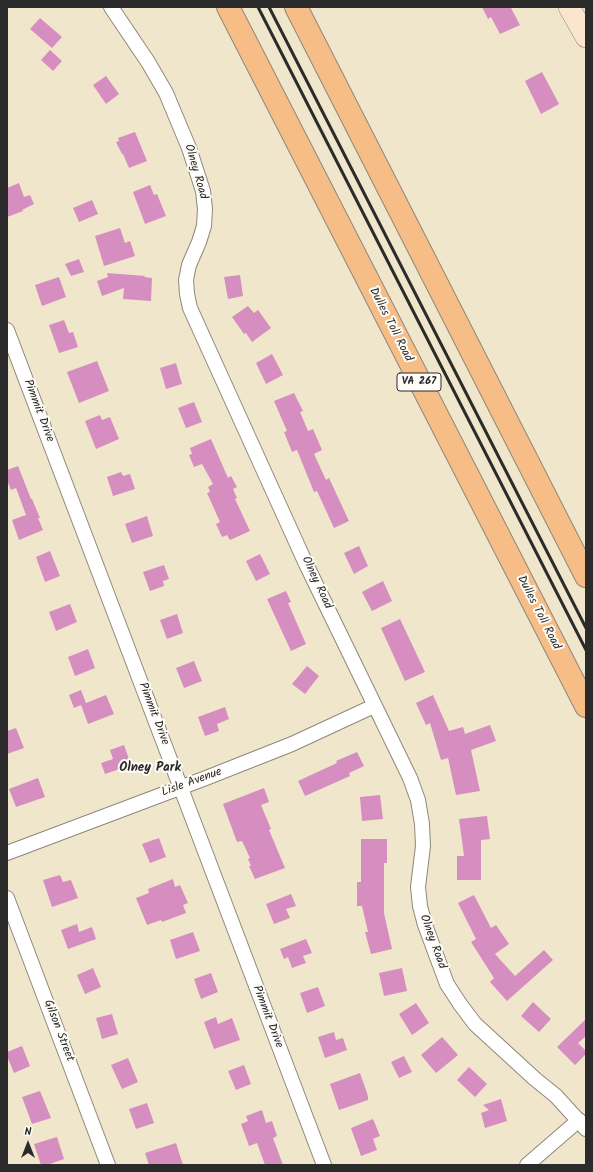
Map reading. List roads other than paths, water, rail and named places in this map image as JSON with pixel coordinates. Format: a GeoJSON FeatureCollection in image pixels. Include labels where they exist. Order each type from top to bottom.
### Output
{"type":"FeatureCollection","features":[{"type":"Feature","properties":{"kind":"highway","name":"Dulles Toll Road"},"geometry":{"type":"LineString","coordinates":[[228,7],[586,706]]}},
{"type":"Feature","properties":{"kind":"highway"},"geometry":{"type":"LineString","coordinates":[[296,7],[586,576]]}},
{"type":"Feature","properties":{"kind":"main road"},"geometry":{"type":"LineString","coordinates":[[569,7],[586,37]]}},
{"type":"Feature","properties":{"kind":"street","name":"Olney Road"},"geometry":{"type":"LineString","coordinates":[[111,7],[148,62],[166,93],[189,148],[203,191],[205,209],[204,226],[189,265],[186,280],[186,294],[190,308],[290,528],[374,706],[410,778],[418,800],[422,824],[422,846],[418,887],[420,906],[425,925],[447,984],[475,1024],[535,1079],[556,1096],[582,1124]]}},
{"type":"Feature","properties":{"kind":"street","name":"Pimmit Drive"},"geometry":{"type":"LineString","coordinates":[[7,330],[324,1165]]}},
{"type":"Feature","properties":{"kind":"street","name":"Lisle Avenue"},"geometry":{"type":"LineString","coordinates":[[7,852],[181,788],[292,744],[374,706]]}},
{"type":"Feature","properties":{"kind":"street","name":"Gilson Street"},"geometry":{"type":"LineString","coordinates":[[7,898],[108,1165]]}},
{"type":"Feature","properties":{"kind":"street"},"geometry":{"type":"LineString","coordinates":[[527,1165],[582,1124]]}},
{"type":"Feature","properties":{"kind":"railway"},"geometry":{"type":"LineString","coordinates":[[258,7],[586,650]]}},
{"type":"Feature","properties":{"kind":"railway"},"geometry":{"type":"LineString","coordinates":[[269,7],[586,628]]}},
{"type":"Feature","properties":{"kind":"district","name":"Olney Park"},"geometry":{"type":"Point","coordinates":[150,769]}}]}
